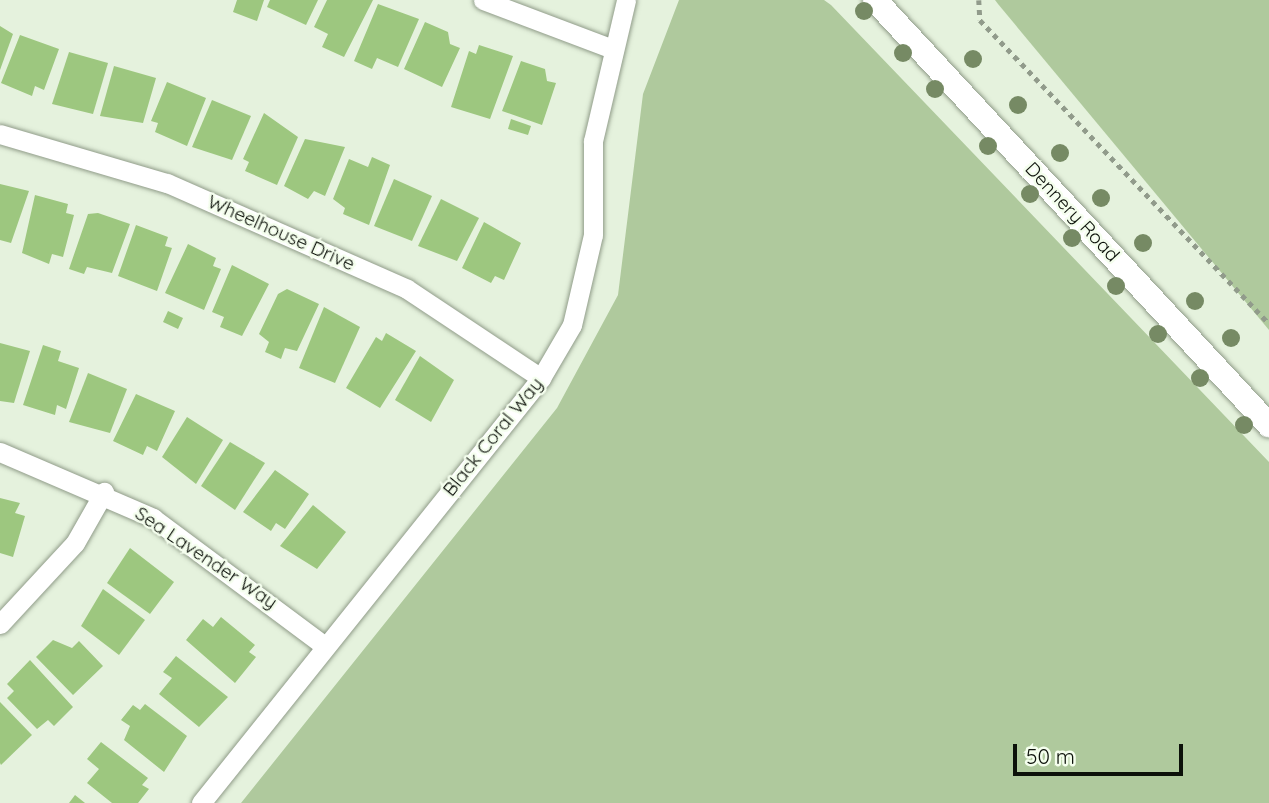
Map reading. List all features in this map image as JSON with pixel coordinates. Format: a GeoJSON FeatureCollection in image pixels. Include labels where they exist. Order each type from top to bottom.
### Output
{"type":"FeatureCollection","features":[{"type":"Feature","properties":{"kind":"street"},"geometry":{"type":"LineString","coordinates":[[483,0],[610,48]]}},
{"type":"Feature","properties":{"kind":"street","name":"Black Coral Way"},"geometry":{"type":"LineString","coordinates":[[201,803],[541,378],[572,325],[593,235],[593,141],[610,48],[626,0]]}},
{"type":"Feature","properties":{"kind":"street","name":"Dennery Road"},"geometry":{"type":"LineString","coordinates":[[875,0],[1269,425]]}},
{"type":"Feature","properties":{"kind":"street","name":"Wheelhouse Drive"},"geometry":{"type":"LineString","coordinates":[[0,134],[167,183],[396,284],[461,320],[541,378]]}},
{"type":"Feature","properties":{"kind":"street","name":"Sea Lavender Way"},"geometry":{"type":"LineString","coordinates":[[0,452],[104,492],[222,564],[325,646]]}},
{"type":"Feature","properties":{"kind":"street"},"geometry":{"type":"LineString","coordinates":[[0,624],[75,543],[104,492]]}},
{"type":"Feature","properties":{"kind":"path"},"geometry":{"type":"LineString","coordinates":[[979,0],[981,20],[989,29],[1269,323]]}},
{"type":"Feature","properties":{"kind":"green space"},"geometry":{"type":"Polygon","coordinates":[[[679,0],[824,0],[831,5],[1269,462],[1269,803],[241,803],[557,408],[618,295],[643,94],[679,0]]]}},
{"type":"Feature","properties":{"kind":"green space"},"geometry":{"type":"Polygon","coordinates":[[[995,0],[1269,0],[1269,330],[998,4],[995,0]]]}},
{"type":"Feature","properties":{"kind":"building"},"geometry":{"type":"Polygon","coordinates":[[[237,0],[264,0],[257,21],[233,12],[237,0]]]}},
{"type":"Feature","properties":{"kind":"building"},"geometry":{"type":"Polygon","coordinates":[[[270,0],[318,0],[306,25],[267,7],[270,0]]]}},
{"type":"Feature","properties":{"kind":"building"},"geometry":{"type":"Polygon","coordinates":[[[327,0],[373,0],[344,57],[322,47],[328,34],[314,27],[327,0]]]}},
{"type":"Feature","properties":{"kind":"building"},"geometry":{"type":"Polygon","coordinates":[[[378,4],[419,19],[398,67],[377,58],[372,69],[354,61],[378,4]]]}},
{"type":"Feature","properties":{"kind":"building"},"geometry":{"type":"Polygon","coordinates":[[[425,22],[448,32],[450,44],[460,48],[442,87],[404,69],[425,22]]]}},
{"type":"Feature","properties":{"kind":"building"},"geometry":{"type":"Polygon","coordinates":[[[0,26],[13,34],[0,70],[0,26]]]}},
{"type":"Feature","properties":{"kind":"building"},"geometry":{"type":"Polygon","coordinates":[[[20,35],[59,49],[44,90],[35,86],[32,96],[1,83],[20,35]]]}},
{"type":"Feature","properties":{"kind":"building"},"geometry":{"type":"Polygon","coordinates":[[[479,45],[513,56],[490,119],[451,107],[469,51],[476,54],[479,45]]]}},
{"type":"Feature","properties":{"kind":"building"},"geometry":{"type":"Polygon","coordinates":[[[69,52],[108,63],[93,114],[52,104],[69,52]]]}},
{"type":"Feature","properties":{"kind":"building"},"geometry":{"type":"Polygon","coordinates":[[[521,61],[545,69],[547,81],[556,83],[542,125],[502,111],[521,61]]]}},
{"type":"Feature","properties":{"kind":"building"},"geometry":{"type":"Polygon","coordinates":[[[114,66],[156,78],[143,123],[100,116],[114,66]]]}},
{"type":"Feature","properties":{"kind":"building"},"geometry":{"type":"Polygon","coordinates":[[[167,82],[206,98],[187,146],[155,132],[158,123],[151,121],[167,82]]]}},
{"type":"Feature","properties":{"kind":"building"},"geometry":{"type":"Polygon","coordinates":[[[212,100],[251,116],[232,160],[192,147],[212,100]]]}},
{"type":"Feature","properties":{"kind":"building"},"geometry":{"type":"Polygon","coordinates":[[[264,113],[298,137],[277,185],[245,171],[249,162],[243,159],[264,113]]]}},
{"type":"Feature","properties":{"kind":"building"},"geometry":{"type":"Polygon","coordinates":[[[511,119],[531,126],[528,135],[508,129],[511,119]]]}},
{"type":"Feature","properties":{"kind":"building"},"geometry":{"type":"Polygon","coordinates":[[[305,139],[345,147],[325,196],[314,191],[308,199],[284,186],[305,139]]]}},
{"type":"Feature","properties":{"kind":"building"},"geometry":{"type":"Polygon","coordinates":[[[372,157],[390,165],[369,225],[343,214],[345,208],[333,199],[349,159],[368,167],[372,157]]]}},
{"type":"Feature","properties":{"kind":"building"},"geometry":{"type":"Polygon","coordinates":[[[394,179],[432,196],[412,241],[374,226],[394,179]]]}},
{"type":"Feature","properties":{"kind":"building"},"geometry":{"type":"Polygon","coordinates":[[[0,184],[29,191],[11,243],[0,240],[0,184]]]}},
{"type":"Feature","properties":{"kind":"building"},"geometry":{"type":"Polygon","coordinates":[[[35,195],[68,204],[66,213],[74,215],[63,257],[52,254],[49,264],[22,253],[35,195]]]}},
{"type":"Feature","properties":{"kind":"building"},"geometry":{"type":"Polygon","coordinates":[[[441,199],[479,218],[457,261],[418,246],[441,199]]]}},
{"type":"Feature","properties":{"kind":"building"},"geometry":{"type":"Polygon","coordinates":[[[98,213],[130,224],[112,273],[87,267],[84,274],[69,269],[88,214],[98,213]]]}},
{"type":"Feature","properties":{"kind":"building"},"geometry":{"type":"Polygon","coordinates":[[[484,222],[521,243],[504,280],[495,276],[491,283],[462,268],[484,222]]]}},
{"type":"Feature","properties":{"kind":"building"},"geometry":{"type":"Polygon","coordinates":[[[136,225],[168,237],[165,246],[172,248],[157,291],[118,276],[136,225]]]}},
{"type":"Feature","properties":{"kind":"building"},"geometry":{"type":"Polygon","coordinates":[[[188,244],[216,258],[213,266],[221,269],[204,310],[165,293],[188,244]]]}},
{"type":"Feature","properties":{"kind":"building"},"geometry":{"type":"Polygon","coordinates":[[[232,265],[269,284],[242,336],[220,327],[224,317],[212,312],[232,265]]]}},
{"type":"Feature","properties":{"kind":"building"},"geometry":{"type":"Polygon","coordinates":[[[287,289],[319,304],[297,351],[285,348],[281,359],[265,352],[269,342],[259,334],[278,294],[287,289]]]}},
{"type":"Feature","properties":{"kind":"building"},"geometry":{"type":"Polygon","coordinates":[[[324,307],[360,327],[335,383],[299,368],[324,307]]]}},
{"type":"Feature","properties":{"kind":"building"},"geometry":{"type":"Polygon","coordinates":[[[168,311],[183,318],[178,329],[163,322],[168,311]]]}},
{"type":"Feature","properties":{"kind":"building"},"geometry":{"type":"Polygon","coordinates":[[[386,333],[416,351],[380,408],[346,388],[376,337],[382,341],[386,333]]]}},
{"type":"Feature","properties":{"kind":"building"},"geometry":{"type":"Polygon","coordinates":[[[0,343],[30,351],[14,403],[0,401],[0,343]]]}},
{"type":"Feature","properties":{"kind":"building"},"geometry":{"type":"Polygon","coordinates":[[[43,345],[61,351],[58,361],[79,368],[66,409],[57,405],[55,415],[23,405],[43,345]]]}},
{"type":"Feature","properties":{"kind":"building"},"geometry":{"type":"Polygon","coordinates":[[[420,356],[454,380],[431,422],[395,400],[420,356]]]}},
{"type":"Feature","properties":{"kind":"building"},"geometry":{"type":"Polygon","coordinates":[[[88,373],[127,389],[110,433],[69,422],[88,373]]]}},
{"type":"Feature","properties":{"kind":"building"},"geometry":{"type":"Polygon","coordinates":[[[136,394],[175,411],[157,451],[147,446],[143,455],[113,441],[136,394]]]}},
{"type":"Feature","properties":{"kind":"building"},"geometry":{"type":"Polygon","coordinates":[[[187,417],[223,440],[196,484],[162,457],[187,417]]]}},
{"type":"Feature","properties":{"kind":"building"},"geometry":{"type":"Polygon","coordinates":[[[230,442],[265,463],[235,510],[201,486],[230,442]]]}},
{"type":"Feature","properties":{"kind":"building"},"geometry":{"type":"Polygon","coordinates":[[[275,470],[309,494],[285,529],[276,523],[271,531],[243,512],[275,470]]]}},
{"type":"Feature","properties":{"kind":"building"},"geometry":{"type":"Polygon","coordinates":[[[0,498],[20,503],[15,513],[25,516],[13,557],[0,553],[0,498]]]}},
{"type":"Feature","properties":{"kind":"building"},"geometry":{"type":"Polygon","coordinates":[[[313,505],[346,532],[317,569],[280,546],[313,505]]]}},
{"type":"Feature","properties":{"kind":"building"},"geometry":{"type":"Polygon","coordinates":[[[130,548],[174,582],[150,614],[107,583],[130,548]]]}},
{"type":"Feature","properties":{"kind":"building"},"geometry":{"type":"Polygon","coordinates":[[[103,589],[145,620],[119,655],[81,626],[103,589]]]}},
{"type":"Feature","properties":{"kind":"building"},"geometry":{"type":"Polygon","coordinates":[[[221,617],[255,645],[249,652],[256,657],[235,683],[186,640],[203,619],[213,627],[221,617]]]}},
{"type":"Feature","properties":{"kind":"building"},"geometry":{"type":"Polygon","coordinates":[[[53,640],[72,648],[79,641],[103,666],[73,695],[36,657],[53,640]]]}},
{"type":"Feature","properties":{"kind":"building"},"geometry":{"type":"Polygon","coordinates":[[[176,656],[228,697],[199,727],[159,694],[172,678],[163,672],[176,656]]]}},
{"type":"Feature","properties":{"kind":"building"},"geometry":{"type":"Polygon","coordinates":[[[30,660],[73,707],[54,726],[48,720],[37,729],[7,698],[14,691],[7,684],[30,660]]]}},
{"type":"Feature","properties":{"kind":"building"},"geometry":{"type":"Polygon","coordinates":[[[0,702],[32,735],[1,765],[0,763],[0,702]]]}},
{"type":"Feature","properties":{"kind":"building"},"geometry":{"type":"Polygon","coordinates":[[[145,704],[187,736],[164,772],[124,740],[130,726],[121,720],[133,705],[140,710],[145,704]]]}},
{"type":"Feature","properties":{"kind":"building"},"geometry":{"type":"Polygon","coordinates":[[[101,742],[148,778],[142,785],[149,789],[138,803],[112,803],[87,783],[99,769],[87,759],[101,742]]]}},
{"type":"Feature","properties":{"kind":"building"},"geometry":{"type":"Polygon","coordinates":[[[75,795],[85,803],[69,803],[75,795]]]}}]}
